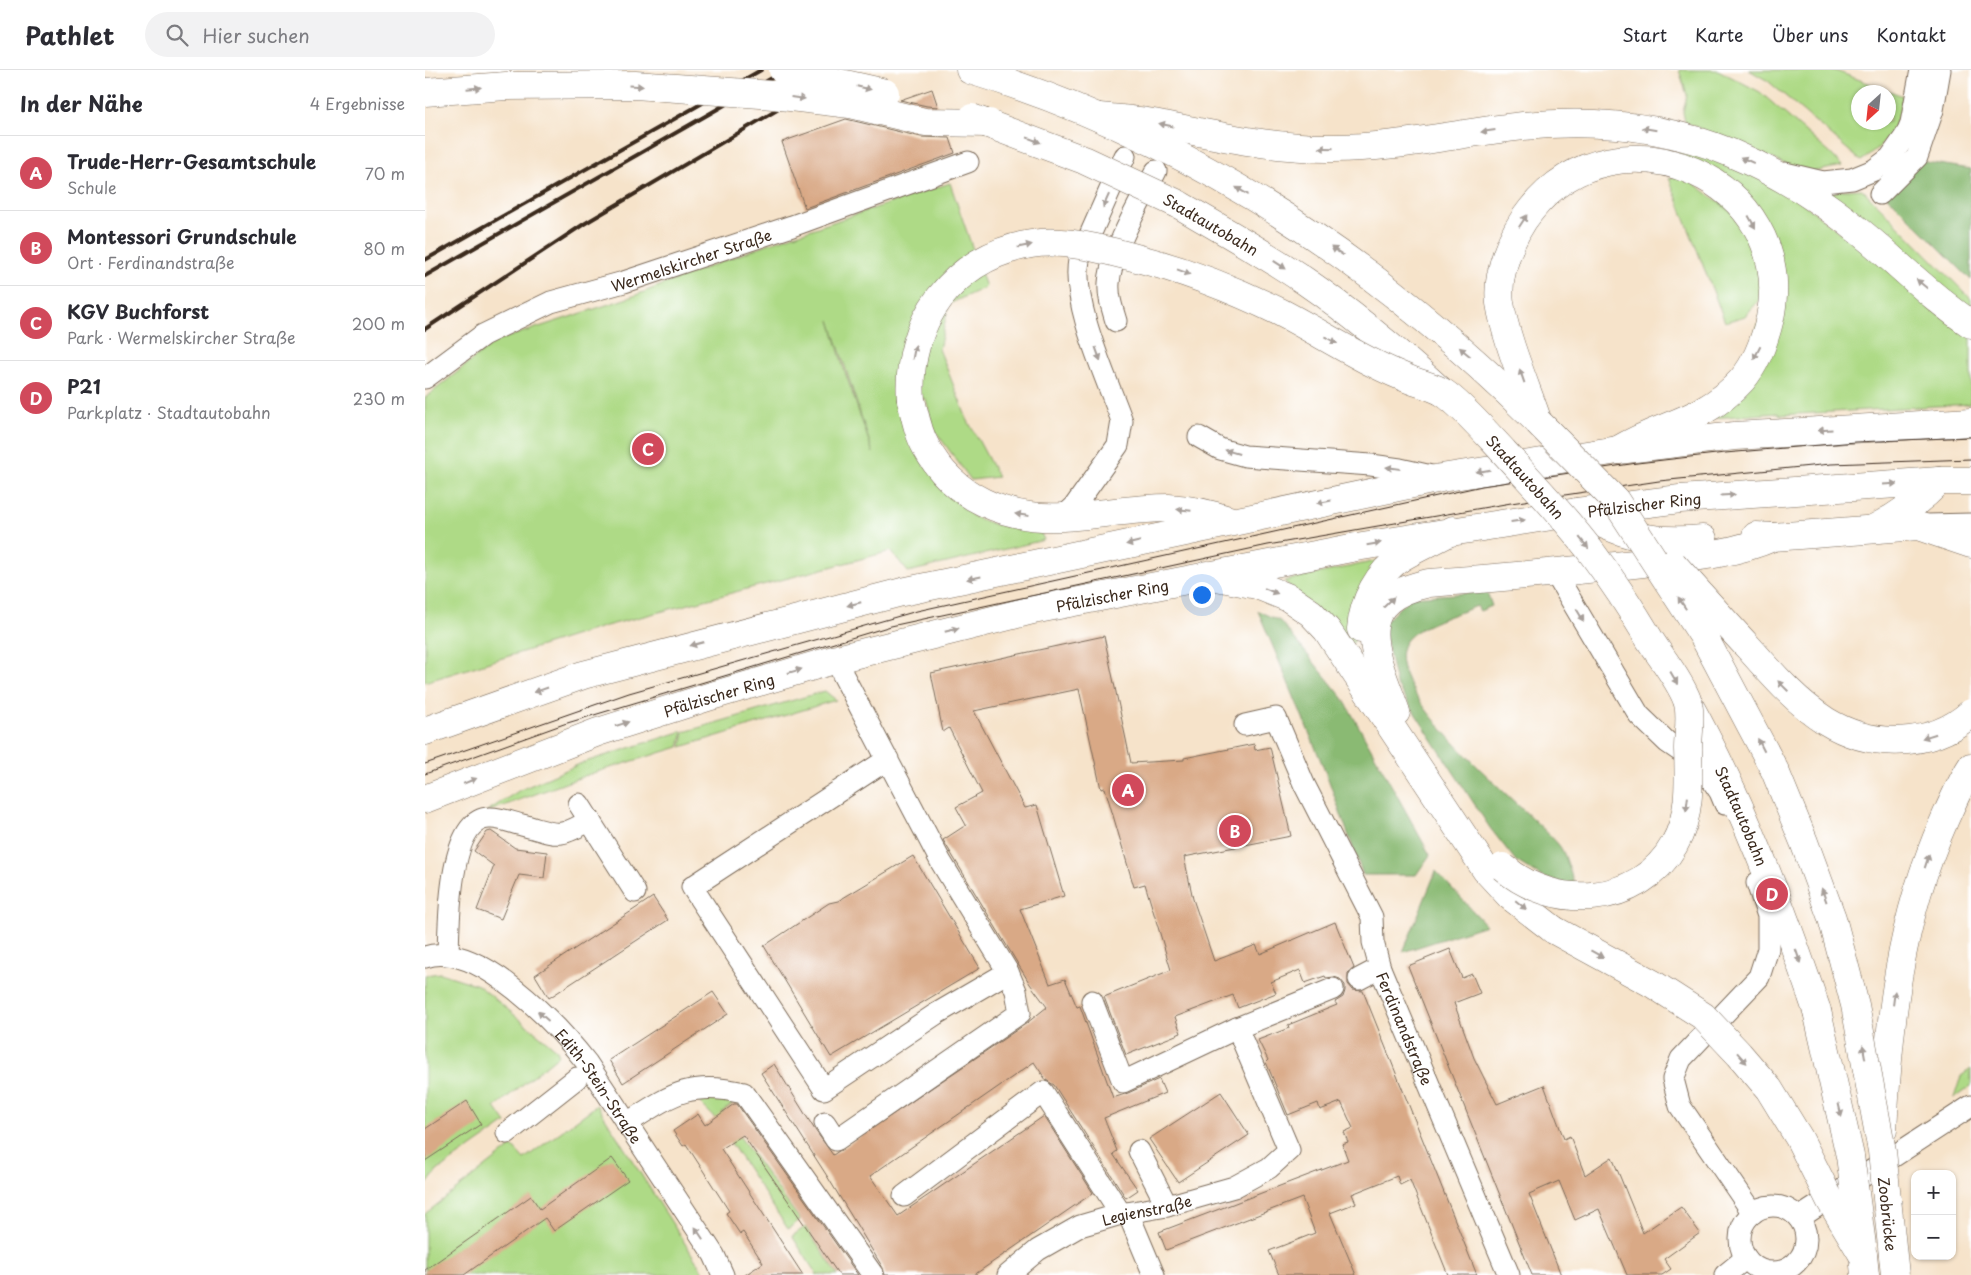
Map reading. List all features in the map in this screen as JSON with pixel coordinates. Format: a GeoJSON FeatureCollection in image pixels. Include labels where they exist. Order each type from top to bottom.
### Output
{"type":"FeatureCollection","features":[{"type":"Feature","properties":{"kind":"main road","name":"Stadtautobahn"},"geometry":{"type":"LineString","coordinates":[[783,70],[901,97],[989,123],[1085,160],[1134,182],[1251,246],[1354,317],[1443,392],[1493,441],[1555,508],[1591,552],[1626,601],[1688,702],[1714,750],[1766,866],[1817,1011],[1850,1156],[1864,1265]]}},
{"type":"Feature","properties":{"kind":"main road"},"geometry":{"type":"LineString","coordinates":[[970,70],[1028,89],[1099,117],[1211,173],[1345,256],[1405,301],[1480,365],[1538,422],[1615,500],[1785,688],[1826,721],[1859,736],[1888,741],[1916,740],[1939,733],[1971,713]]}},
{"type":"Feature","properties":{"kind":"main road"},"geometry":{"type":"LineString","coordinates":[[425,92],[506,86],[635,85],[773,95],[850,104],[925,122],[989,123]]}},
{"type":"Feature","properties":{"kind":"main road"},"geometry":{"type":"LineString","coordinates":[[1099,117],[1163,124],[1227,138],[1279,145],[1327,148],[1392,144],[1521,126],[1587,122],[1623,124],[1697,140],[1773,173],[1837,213],[1971,324]]}},
{"type":"Feature","properties":{"kind":"main road"},"geometry":{"type":"LineString","coordinates":[[1538,422],[1500,303],[1501,280],[1520,223],[1560,180],[1587,167],[1635,158],[1653,159],[1689,168],[1709,178],[1731,194],[1749,215],[1763,241],[1773,282],[1772,307],[1767,334],[1743,378],[1717,404],[1693,418],[1641,436],[1618,450]]}},
{"type":"Feature","properties":{"kind":"main road"},"geometry":{"type":"LineString","coordinates":[[1232,521],[1211,514],[1168,508],[1063,517],[1016,515],[994,508],[972,497],[953,482],[937,465],[925,447],[917,427],[911,400],[911,367],[916,343],[926,319],[938,300],[951,284],[973,267],[991,257],[1035,244],[1067,244],[1107,250],[1207,280],[1279,312],[1399,376],[1443,392]]}},
{"type":"Feature","properties":{"kind":"main road"},"geometry":{"type":"LineString","coordinates":[[425,731],[583,676],[902,592],[1020,569],[1232,521],[1441,478],[1618,450],[1743,436],[1971,422]]}},
{"type":"Feature","properties":{"kind":"main road"},"geometry":{"type":"LineString","coordinates":[[1875,528],[1905,511],[1939,481]]}},
{"type":"Feature","properties":{"kind":"main road","name":"Pfälzischer Ring"},"geometry":{"type":"LineString","coordinates":[[425,799],[599,732],[837,659],[1033,610],[1207,575],[1453,530],[1577,512],[1679,498],[1939,481],[1971,481]]}},
{"type":"Feature","properties":{"kind":"main road"},"geometry":{"type":"LineString","coordinates":[[1615,500],[1704,638],[1775,771],[1832,918],[1855,1005],[1882,1152]]}},
{"type":"Feature","properties":{"kind":"main road"},"geometry":{"type":"LineString","coordinates":[[1577,512],[1613,530],[1634,537],[1661,541],[1732,536],[1773,538],[1875,528],[1918,526],[1971,544]]}},
{"type":"Feature","properties":{"kind":"main road"},"geometry":{"type":"LineString","coordinates":[[1453,530],[1400,558],[1375,586],[1364,609],[1360,637],[1362,652],[1367,667],[1475,834],[1491,854],[1517,879],[1536,889],[1563,896],[1587,897],[1609,894],[1631,885],[1650,873],[1664,860],[1675,844],[1687,805],[1688,702]]}},
{"type":"Feature","properties":{"kind":"main road"},"geometry":{"type":"LineString","coordinates":[[1397,712],[1373,644],[1376,619],[1391,600],[1412,587],[1429,583],[1555,573],[1738,550],[1773,538]]}},
{"type":"Feature","properties":{"kind":"main road"},"geometry":{"type":"LineString","coordinates":[[1207,575],[1257,585],[1289,598],[1311,613],[1342,651],[1486,870],[1510,896],[1554,930],[1653,984],[1703,1016],[1739,1054],[1774,1097],[1799,1138],[1864,1265]]}},
{"type":"Feature","properties":{"kind":"main road"},"geometry":{"type":"LineString","coordinates":[[1882,1152],[1887,1053],[1896,981],[1912,908],[1931,850],[1961,782],[1971,766]]}},
{"type":"Feature","properties":{"kind":"main road","name":"Zoobrücke"},"geometry":{"type":"LineString","coordinates":[[1882,1152],[1895,1275]]}},
{"type":"Feature","properties":{"kind":"street"},"geometry":{"type":"LineString","coordinates":[[1880,194],[1917,157],[1929,125],[1940,70]]}},
{"type":"Feature","properties":{"kind":"street"},"geometry":{"type":"LineString","coordinates":[[1773,173],[1823,182],[1852,179],[1874,170],[1890,158],[1899,146],[1911,123],[1917,76]]}},
{"type":"Feature","properties":{"kind":"street"},"geometry":{"type":"LineString","coordinates":[[1063,517],[1073,508],[1118,445],[1121,434],[1122,421],[1082,306],[1077,269],[1079,260],[1125,156]]}},
{"type":"Feature","properties":{"kind":"street","name":"Wermelskircher Straße"},"geometry":{"type":"LineString","coordinates":[[425,378],[483,335],[551,302],[624,282],[783,229],[967,162]]}},
{"type":"Feature","properties":{"kind":"street"},"geometry":{"type":"LineString","coordinates":[[1116,321],[1109,293],[1110,273],[1121,244],[1156,171]]}},
{"type":"Feature","properties":{"kind":"street"},"geometry":{"type":"LineString","coordinates":[[1199,437],[1220,449],[1245,456],[1371,465],[1441,478]]}},
{"type":"Feature","properties":{"kind":"street"},"geometry":{"type":"LineString","coordinates":[[1918,526],[1971,524]]}},
{"type":"Feature","properties":{"kind":"street"},"geometry":{"type":"LineString","coordinates":[[1555,573],[1639,715],[1667,742],[1703,766],[1720,792],[1769,916],[1768,949],[1759,977],[1681,1059],[1673,1079],[1680,1106],[1753,1213]]}},
{"type":"Feature","properties":{"kind":"street"},"geometry":{"type":"LineString","coordinates":[[825,1123],[836,1140],[1020,1013],[1016,991],[1007,972],[941,862],[843,675],[837,659]]}},
{"type":"Feature","properties":{"kind":"street","name":"Ferdinandstraße"},"geometry":{"type":"LineString","coordinates":[[1245,725],[1276,718],[1304,784],[1371,917],[1373,942],[1380,968],[1509,1275]]}},
{"type":"Feature","properties":{"kind":"street"},"geometry":{"type":"LineString","coordinates":[[888,759],[692,887],[824,1089],[936,1014],[1007,972]]}},
{"type":"Feature","properties":{"kind":"street"},"geometry":{"type":"LineString","coordinates":[[448,955],[451,901],[460,844],[473,824],[488,818],[557,835],[569,833],[584,812],[635,892]]}},
{"type":"Feature","properties":{"kind":"street","name":"Edith-Stein-Straße"},"geometry":{"type":"LineString","coordinates":[[425,957],[433,954],[448,955],[467,960],[501,980],[566,1037],[587,1063],[627,1123],[714,1255],[723,1275]]}},
{"type":"Feature","properties":{"kind":"street"},"geometry":{"type":"LineString","coordinates":[[1359,979],[1380,968]]}},
{"type":"Feature","properties":{"kind":"street"},"geometry":{"type":"LineString","coordinates":[[1092,1001],[1123,1082],[1237,1028],[1333,989]]}},
{"type":"Feature","properties":{"kind":"street","name":"Legienstraße"},"geometry":{"type":"LineString","coordinates":[[1008,1275],[1039,1250],[1080,1226],[1124,1214],[1167,1206],[1234,1187],[1269,1168],[1289,1150],[1237,1028]]}},
{"type":"Feature","properties":{"kind":"street"},"geometry":{"type":"LineString","coordinates":[[507,1133],[577,1078]]}},
{"type":"Feature","properties":{"kind":"street"},"geometry":{"type":"LineString","coordinates":[[627,1123],[679,1091],[717,1087],[743,1093],[873,1275]]}},
{"type":"Feature","properties":{"kind":"street"},"geometry":{"type":"LineString","coordinates":[[904,1196],[1043,1092],[1124,1214],[1154,1275]]}},
{"type":"Feature","properties":{"kind":"street"},"geometry":{"type":"LineString","coordinates":[[1799,1218],[1971,1106]]}},
{"type":"Feature","properties":{"kind":"street"},"geometry":{"type":"LineString","coordinates":[[1139,1151],[1167,1206]]}},
{"type":"Feature","properties":{"kind":"street"},"geometry":{"type":"LineString","coordinates":[[1772,1206],[1782,1208],[1799,1218],[1806,1234],[1806,1243],[1794,1271],[1772,1272],[1762,1270],[1746,1258],[1741,1246],[1741,1234],[1745,1222],[1753,1213],[1772,1206]]}},
{"type":"Feature","properties":{"kind":"street"},"geometry":{"type":"LineString","coordinates":[[1725,1275],[1746,1258]]}},
{"type":"Feature","properties":{"kind":"green space"},"geometry":{"type":"Polygon","coordinates":[[[1679,70],[1718,70],[1760,92],[1842,166],[1807,173],[1685,122],[1683,112],[1687,95],[1679,70]]]}},
{"type":"Feature","properties":{"kind":"green space"},"geometry":{"type":"Polygon","coordinates":[[[1749,70],[1833,70],[1873,85],[1851,85],[1851,130],[1892,130],[1879,147],[1861,161],[1768,81],[1749,70]]]}},
{"type":"Feature","properties":{"kind":"green space"},"geometry":{"type":"Polygon","coordinates":[[[1896,93],[1903,96],[1896,122],[1896,93]]]}},
{"type":"Feature","properties":{"kind":"green space"},"geometry":{"type":"Polygon","coordinates":[[[1679,144],[1776,182],[1971,335],[1971,404],[1713,418],[1728,408],[1779,266],[1676,154],[1679,144]]]}},
{"type":"Feature","properties":{"kind":"green space"},"geometry":{"type":"Polygon","coordinates":[[[1919,161],[1971,169],[1971,280],[1885,194],[1919,161]]]}},
{"type":"Feature","properties":{"kind":"green space"},"geometry":{"type":"Polygon","coordinates":[[[1683,175],[1734,214],[1753,245],[1763,296],[1745,316],[1725,322],[1669,178],[1683,175]]]}},
{"type":"Feature","properties":{"kind":"green space"},"geometry":{"type":"Polygon","coordinates":[[[950,183],[986,287],[949,304],[939,349],[967,419],[998,477],[971,480],[933,428],[926,399],[900,395],[939,486],[974,517],[993,524],[1041,533],[1044,540],[908,572],[891,551],[606,626],[425,682],[425,398],[496,341],[631,297],[770,243],[950,183]],[[830,320],[843,366],[873,453],[830,320]]]}},
{"type":"Feature","properties":{"kind":"green space"},"geometry":{"type":"Polygon","coordinates":[[[1862,189],[1971,299],[1971,312],[1824,191],[1862,189]]]}},
{"type":"Feature","properties":{"kind":"green space"},"geometry":{"type":"Polygon","coordinates":[[[1380,560],[1356,622],[1354,642],[1351,644],[1284,581],[1380,560]]]}},
{"type":"Feature","properties":{"kind":"green space"},"geometry":{"type":"Polygon","coordinates":[[[1487,592],[1492,606],[1480,611],[1477,606],[1439,620],[1411,635],[1406,641],[1402,662],[1411,687],[1458,747],[1558,844],[1574,882],[1564,884],[1542,877],[1516,861],[1490,828],[1396,684],[1383,624],[1410,597],[1487,592]]]}},
{"type":"Feature","properties":{"kind":"green space"},"geometry":{"type":"Polygon","coordinates":[[[1258,611],[1280,621],[1343,698],[1430,855],[1416,875],[1363,875],[1326,773],[1258,611]]]}},
{"type":"Feature","properties":{"kind":"green space"},"geometry":{"type":"Polygon","coordinates":[[[825,691],[836,700],[681,747],[684,732],[825,691]]]}},
{"type":"Feature","properties":{"kind":"green space"},"geometry":{"type":"Polygon","coordinates":[[[683,731],[679,747],[590,774],[484,813],[520,790],[582,763],[683,731]]]}},
{"type":"Feature","properties":{"kind":"green space"},"geometry":{"type":"Polygon","coordinates":[[[1436,871],[1486,925],[1403,952],[1436,871]]]}},
{"type":"Feature","properties":{"kind":"green space"},"geometry":{"type":"Polygon","coordinates":[[[440,973],[478,985],[557,1050],[559,1055],[495,1107],[506,1123],[437,1171],[425,1187],[425,975],[440,973]]]}},
{"type":"Feature","properties":{"kind":"green space"},"geometry":{"type":"Polygon","coordinates":[[[1971,1069],[1971,1086],[1954,1098],[1961,1076],[1971,1069]]]}},
{"type":"Feature","properties":{"kind":"green space"},"geometry":{"type":"Polygon","coordinates":[[[700,1096],[736,1101],[722,1112],[800,1220],[788,1229],[713,1116],[697,1100],[700,1096]]]}},
{"type":"Feature","properties":{"kind":"green space"},"geometry":{"type":"Polygon","coordinates":[[[597,1105],[705,1275],[425,1275],[425,1214],[512,1146],[524,1159],[597,1105]]]}},
{"type":"Feature","properties":{"kind":"green space"},"geometry":{"type":"Polygon","coordinates":[[[805,1227],[838,1275],[817,1275],[792,1236],[805,1227]]]}},
{"type":"Feature","properties":{"kind":"building"},"geometry":{"type":"Polygon","coordinates":[[[932,89],[938,107],[900,100],[932,89]]]}},
{"type":"Feature","properties":{"kind":"building"},"geometry":{"type":"Polygon","coordinates":[[[846,119],[921,137],[950,138],[955,153],[805,208],[782,142],[846,119]]]}},
{"type":"Feature","properties":{"kind":"building"},"geometry":{"type":"Polygon","coordinates":[[[1104,636],[1131,763],[1184,760],[1184,758],[1254,744],[1255,750],[1270,747],[1291,836],[1184,857],[1193,899],[1214,961],[1256,945],[1260,954],[1335,922],[1354,968],[1348,973],[1348,984],[1353,990],[1363,991],[1477,1275],[1448,1275],[1410,1180],[1400,1185],[1397,1176],[1352,1194],[1356,1203],[1330,1213],[1356,1275],[1279,1275],[1269,1251],[1315,1233],[1302,1198],[1166,1250],[1159,1232],[1348,1160],[1342,1144],[1348,1142],[1344,1132],[1353,1128],[1341,1102],[1320,1110],[1318,1103],[1288,1115],[1266,1062],[1268,1060],[1258,1040],[1289,1028],[1288,1025],[1337,1005],[1335,1002],[1343,997],[1345,985],[1340,979],[1334,977],[1326,978],[1325,976],[1305,983],[1300,970],[1271,982],[1276,993],[1238,1008],[1233,995],[1175,1017],[1181,1033],[1126,1055],[1104,997],[1171,970],[1145,884],[1134,887],[1105,788],[1101,789],[1079,689],[974,711],[1025,808],[1037,805],[1064,896],[1020,909],[1050,984],[1065,979],[1077,1007],[1080,1006],[1113,1098],[1159,1079],[1165,1093],[1104,1118],[1117,1151],[1113,1154],[1138,1190],[1126,1198],[1054,1085],[1046,1080],[1034,1062],[870,1176],[898,1216],[1044,1116],[1093,1193],[974,1275],[885,1275],[883,1268],[827,1176],[761,1073],[774,1064],[815,1130],[833,1155],[1027,1023],[1047,1007],[1030,984],[943,840],[966,825],[956,807],[982,793],[949,728],[943,732],[931,673],[1104,636]]]}},
{"type":"Feature","properties":{"kind":"building"},"geometry":{"type":"Polygon","coordinates":[[[491,831],[515,848],[547,852],[544,878],[519,875],[501,919],[477,910],[494,866],[474,851],[487,832],[491,831]]]}},
{"type":"Feature","properties":{"kind":"building"},"geometry":{"type":"Polygon","coordinates":[[[913,856],[980,968],[831,1057],[764,946],[829,903],[838,901],[913,856]]]}},
{"type":"Feature","properties":{"kind":"building"},"geometry":{"type":"Polygon","coordinates":[[[653,897],[668,920],[549,998],[535,975],[653,897]]]}},
{"type":"Feature","properties":{"kind":"building"},"geometry":{"type":"Polygon","coordinates":[[[1450,949],[1462,978],[1472,974],[1480,993],[1454,1003],[1474,1058],[1497,1104],[1544,1085],[1564,1139],[1570,1136],[1585,1175],[1612,1157],[1643,1233],[1681,1207],[1700,1233],[1664,1259],[1671,1269],[1662,1275],[1627,1275],[1599,1209],[1575,1220],[1559,1181],[1529,1194],[1561,1275],[1532,1275],[1408,966],[1450,949]]]}},
{"type":"Feature","properties":{"kind":"building"},"geometry":{"type":"Polygon","coordinates":[[[713,992],[728,1014],[623,1083],[609,1060],[713,992]]]}},
{"type":"Feature","properties":{"kind":"building"},"geometry":{"type":"Polygon","coordinates":[[[1221,1092],[1249,1135],[1178,1182],[1149,1139],[1221,1092]]]}},
{"type":"Feature","properties":{"kind":"building"},"geometry":{"type":"Polygon","coordinates":[[[467,1101],[481,1124],[425,1161],[425,1129],[467,1101]]]}},
{"type":"Feature","properties":{"kind":"building"},"geometry":{"type":"Polygon","coordinates":[[[734,1104],[737,1104],[858,1275],[839,1275],[743,1135],[721,1149],[803,1275],[745,1275],[763,1263],[743,1232],[740,1234],[726,1213],[729,1211],[686,1144],[683,1146],[673,1131],[698,1114],[705,1125],[734,1104]]]}},
{"type":"Feature","properties":{"kind":"building"},"geometry":{"type":"Polygon","coordinates":[[[612,1158],[628,1180],[554,1231],[545,1218],[464,1275],[425,1275],[425,1270],[531,1196],[540,1209],[612,1158]]]}},
{"type":"Feature","properties":{"kind":"tram line"},"geometry":{"type":"LineString","coordinates":[[425,764],[629,693],[917,611],[1482,486],[1637,463],[1725,453],[1856,442],[1971,437]]}},
{"type":"Feature","properties":{"kind":"tram line"},"geometry":{"type":"LineString","coordinates":[[425,774],[564,724],[891,626],[1268,545],[1511,503],[1659,481],[1831,464],[1971,459]]}},
{"type":"Feature","properties":{"kind":"railway"},"geometry":{"type":"LineString","coordinates":[[425,260],[761,70]]}},
{"type":"Feature","properties":{"kind":"railway"},"geometry":{"type":"LineString","coordinates":[[425,276],[786,70]]}},
{"type":"Feature","properties":{"kind":"railway"},"geometry":{"type":"LineString","coordinates":[[425,329],[584,224],[845,70]]}},
{"type":"Feature","properties":{"kind":"place","name":"KGV Buchforst"},"geometry":{"type":"Point","coordinates":[648,449]}},
{"type":"Feature","properties":{"kind":"place","name":"Trude-Herr-Gesamtschule"},"geometry":{"type":"Point","coordinates":[1128,790]}},
{"type":"Feature","properties":{"kind":"place","name":"Montessori Grundschule"},"geometry":{"type":"Point","coordinates":[1235,831]}},
{"type":"Feature","properties":{"kind":"place","name":"P21"},"geometry":{"type":"Point","coordinates":[1772,894]}}]}
